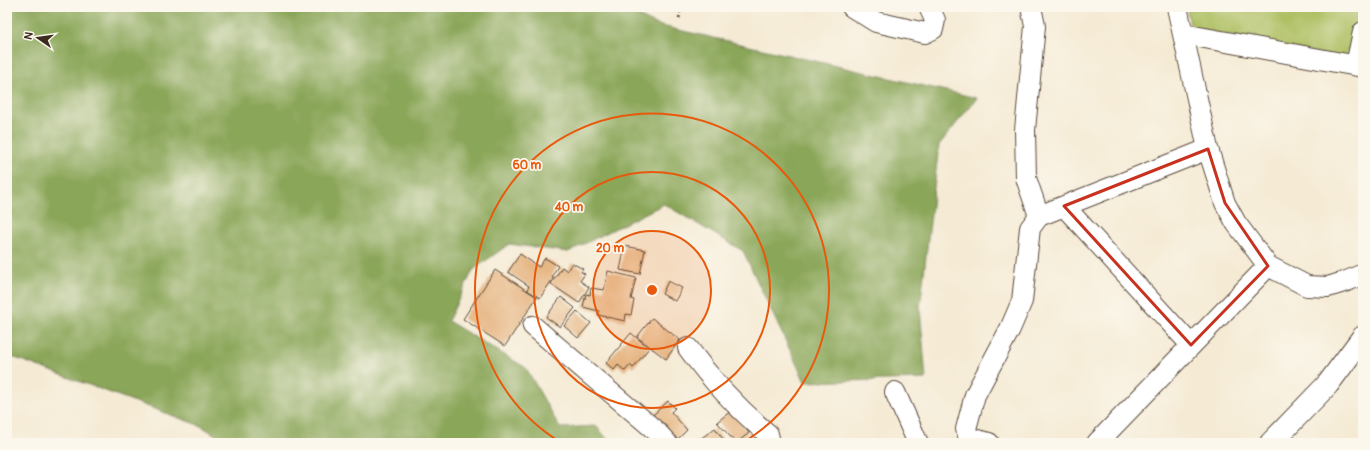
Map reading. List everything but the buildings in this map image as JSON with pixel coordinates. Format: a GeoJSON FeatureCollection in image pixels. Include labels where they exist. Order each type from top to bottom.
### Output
{"type":"FeatureCollection","features":[{"type":"Feature","properties":{"kind":"street"},"geometry":{"type":"LineString","coordinates":[[852,7],[876,22],[925,33],[933,29],[935,20],[928,7]]}},
{"type":"Feature","properties":{"kind":"street"},"geometry":{"type":"LineString","coordinates":[[1031,7],[1034,26],[1025,130],[1026,178],[1039,216]]}},
{"type":"Feature","properties":{"kind":"street"},"geometry":{"type":"LineString","coordinates":[[1177,7],[1208,149],[1225,203],[1236,223],[1268,266],[1307,286],[1328,287],[1363,274]]}},
{"type":"Feature","properties":{"kind":"street"},"geometry":{"type":"LineString","coordinates":[[1183,34],[1360,66],[1363,32]]}},
{"type":"Feature","properties":{"kind":"street"},"geometry":{"type":"LineString","coordinates":[[989,443],[968,440],[966,429],[975,395],[1010,329],[1022,300],[1030,228],[1039,216],[1208,149]]}},
{"type":"Feature","properties":{"kind":"street"},"geometry":{"type":"LineString","coordinates":[[1064,206],[1191,345]]}},
{"type":"Feature","properties":{"kind":"street"},"geometry":{"type":"LineString","coordinates":[[1097,443],[1268,266]]}},
{"type":"Feature","properties":{"kind":"street"},"geometry":{"type":"LineString","coordinates":[[533,326],[656,431],[667,443]]}},
{"type":"Feature","properties":{"kind":"street"},"geometry":{"type":"LineString","coordinates":[[1271,443],[1328,384],[1363,337]]}},
{"type":"Feature","properties":{"kind":"street"},"geometry":{"type":"LineString","coordinates":[[688,348],[708,376],[742,412],[768,434],[770,443]]}},
{"type":"Feature","properties":{"kind":"street"},"geometry":{"type":"LineString","coordinates":[[895,392],[918,443]]}},
{"type":"Feature","properties":{"kind":"path"},"geometry":{"type":"LineString","coordinates":[[679,19],[681,7]]}},
{"type":"Feature","properties":{"kind":"highlighted area"},"geometry":{"type":"Polygon","coordinates":[[[1208,149],[1225,203],[1268,266],[1191,345],[1064,206],[1208,149]]]}},
{"type":"Feature","properties":{"kind":"green space"},"geometry":{"type":"Polygon","coordinates":[[[7,7],[621,7],[657,25],[977,98],[939,145],[920,308],[926,379],[805,382],[743,251],[664,204],[568,252],[509,244],[473,270],[448,321],[526,368],[560,428],[596,426],[611,443],[229,443],[201,426],[7,355],[7,7]]]}},
{"type":"Feature","properties":{"kind":"green space"},"geometry":{"type":"Polygon","coordinates":[[[1186,7],[1363,7],[1363,11],[1357,40],[1342,58],[1191,28],[1186,7]]]}}]}
